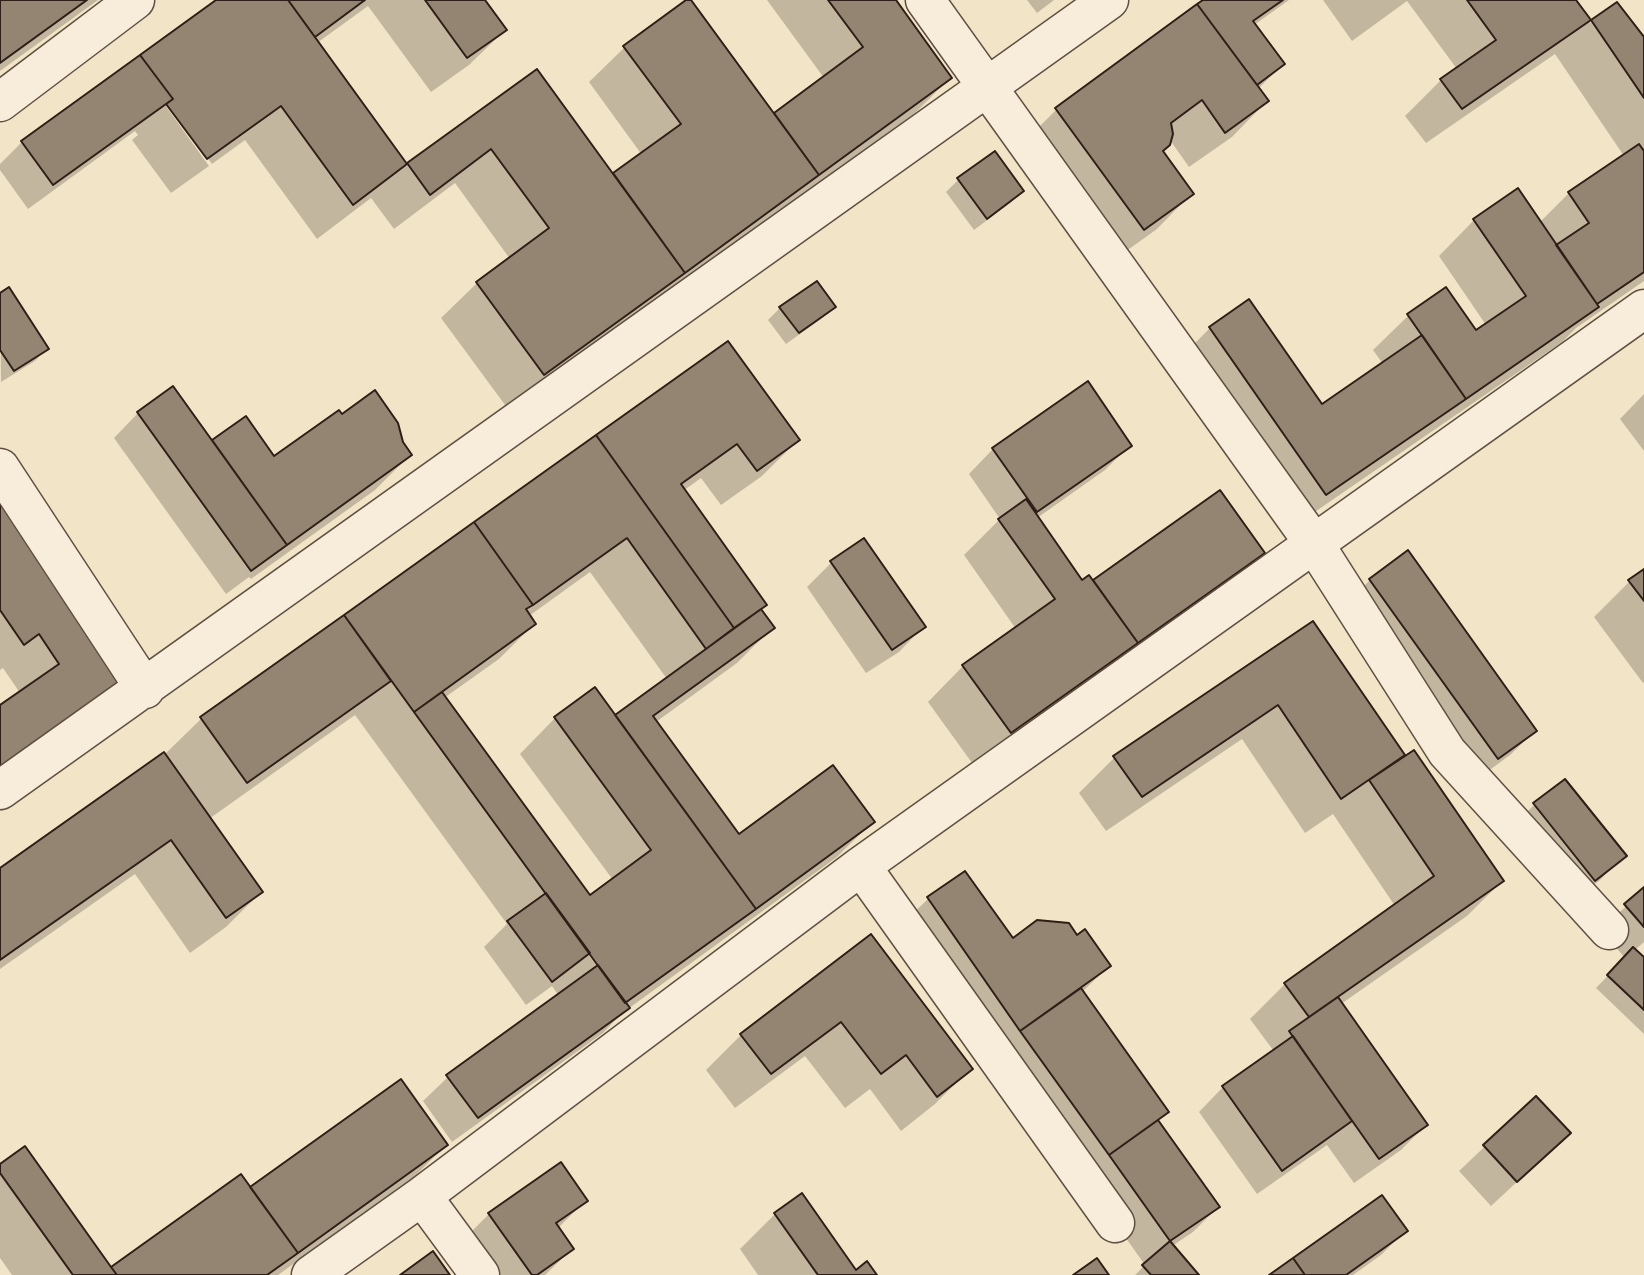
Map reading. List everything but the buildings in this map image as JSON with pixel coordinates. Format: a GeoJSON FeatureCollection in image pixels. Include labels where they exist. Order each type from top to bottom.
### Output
{"type":"FeatureCollection","features":[{"type":"Feature","properties":{"kind":"lane"},"geometry":{"type":"LineString","coordinates":[[0,102],[135,0]]}},
{"type":"Feature","properties":{"kind":"lane"},"geometry":{"type":"LineString","coordinates":[[925,0],[1315,545],[1447,752],[1609,930]]}},
{"type":"Feature","properties":{"kind":"lane"},"geometry":{"type":"LineString","coordinates":[[0,790],[1109,0]]}},
{"type":"Feature","properties":{"kind":"lane"},"geometry":{"type":"LineString","coordinates":[[311,1275],[422,1196],[861,866],[1644,309]]}},
{"type":"Feature","properties":{"kind":"lane"},"geometry":{"type":"LineString","coordinates":[[0,468],[145,689]]}},
{"type":"Feature","properties":{"kind":"lane"},"geometry":{"type":"LineString","coordinates":[[861,866],[1115,1223]]}},
{"type":"Feature","properties":{"kind":"lane"},"geometry":{"type":"LineString","coordinates":[[422,1196],[480,1275]]}}]}
